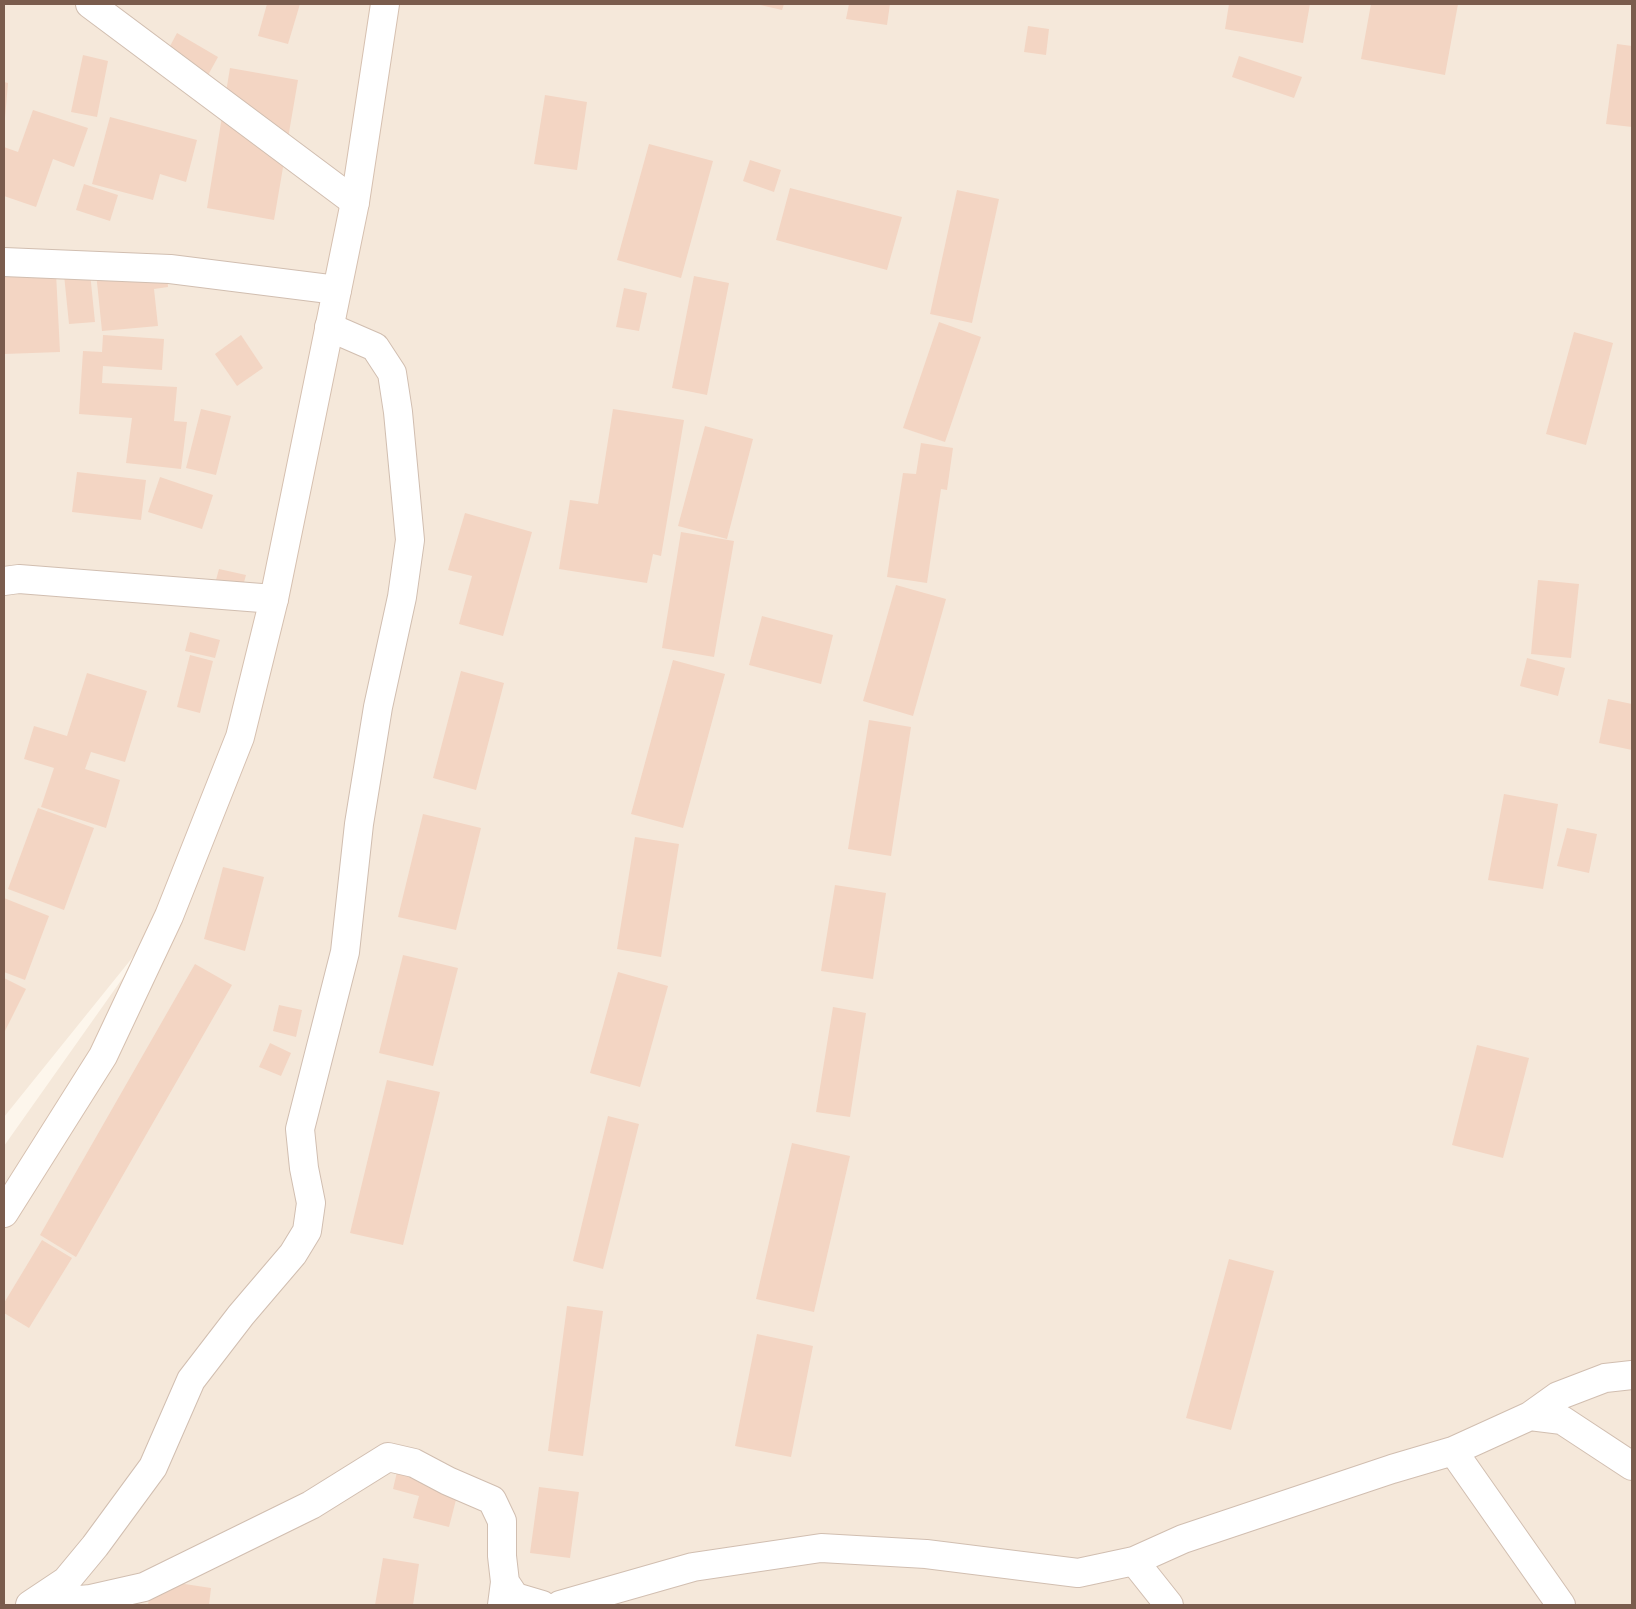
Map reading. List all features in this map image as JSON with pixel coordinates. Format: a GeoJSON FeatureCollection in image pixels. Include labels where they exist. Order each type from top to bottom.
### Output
{"type":"FeatureCollection","features":[{"type":"Feature","properties":{"kind":"street"},"geometry":{"type":"LineString","coordinates":[[90,4],[355,202]]}},
{"type":"Feature","properties":{"kind":"street"},"geometry":{"type":"LineString","coordinates":[[4,1213],[103,1056],[169,916],[240,737],[274,599],[355,202],[385,4]]}},
{"type":"Feature","properties":{"kind":"street"},"geometry":{"type":"LineString","coordinates":[[4,262],[170,270],[337,290]]}},
{"type":"Feature","properties":{"kind":"street"},"geometry":{"type":"LineString","coordinates":[[31,1605],[66,1581],[95,1546],[153,1467],[191,1380],[241,1315],[293,1254],[307,1231],[311,1203],[304,1168],[300,1129],[344,952],[359,824],[371,746],[402,597],[410,540],[398,412],[392,373],[375,347],[329,327]]}},
{"type":"Feature","properties":{"kind":"street"},"geometry":{"type":"LineString","coordinates":[[4,581],[19,579],[274,599]]}},
{"type":"Feature","properties":{"kind":"street"},"geometry":{"type":"LineString","coordinates":[[560,1605],[693,1567],[821,1548],[926,1554],[1078,1573],[1134,1561],[1183,1538],[1392,1469],[1453,1451],[1530,1416],[1558,1396],[1605,1378],[1632,1375]]}},
{"type":"Feature","properties":{"kind":"street"},"geometry":{"type":"LineString","coordinates":[[1530,1416],[1562,1420],[1632,1466]]}},
{"type":"Feature","properties":{"kind":"street"},"geometry":{"type":"LineString","coordinates":[[1453,1451],[1561,1605]]}},
{"type":"Feature","properties":{"kind":"street"},"geometry":{"type":"LineString","coordinates":[[31,1605],[91,1598],[144,1587],[311,1505],[388,1457],[414,1463],[448,1481],[492,1500],[502,1521],[504,1594],[542,1605]]}},
{"type":"Feature","properties":{"kind":"street"},"geometry":{"type":"LineString","coordinates":[[1134,1561],[1170,1605]]}},
{"type":"Feature","properties":{"kind":"shaded area"},"geometry":{"type":"Polygon","coordinates":[[[4,4],[1632,4],[1632,1605],[4,1605],[4,1146],[151,938],[149,937],[4,1117],[4,4]]]}},
{"type":"Feature","properties":{"kind":"building"},"geometry":{"type":"Polygon","coordinates":[[[267,4],[300,4],[288,44],[258,36],[267,4]]]}},
{"type":"Feature","properties":{"kind":"building"},"geometry":{"type":"Polygon","coordinates":[[[756,4],[784,4],[782,10],[756,4]]]}},
{"type":"Feature","properties":{"kind":"building"},"geometry":{"type":"Polygon","coordinates":[[[849,4],[890,4],[887,25],[846,19],[849,4]]]}},
{"type":"Feature","properties":{"kind":"building"},"geometry":{"type":"Polygon","coordinates":[[[1229,4],[1310,4],[1303,43],[1225,29],[1229,4]]]}},
{"type":"Feature","properties":{"kind":"building"},"geometry":{"type":"Polygon","coordinates":[[[1371,4],[1458,4],[1445,75],[1361,59],[1371,4]]]}},
{"type":"Feature","properties":{"kind":"building"},"geometry":{"type":"Polygon","coordinates":[[[1028,26],[1049,29],[1046,55],[1024,52],[1028,26]]]}},
{"type":"Feature","properties":{"kind":"building"},"geometry":{"type":"Polygon","coordinates":[[[177,33],[218,57],[202,86],[161,63],[177,33]]]}},
{"type":"Feature","properties":{"kind":"building"},"geometry":{"type":"Polygon","coordinates":[[[1617,44],[1632,46],[1632,127],[1606,124],[1617,44]]]}},
{"type":"Feature","properties":{"kind":"building"},"geometry":{"type":"Polygon","coordinates":[[[83,55],[108,61],[97,117],[71,112],[83,55]]]}},
{"type":"Feature","properties":{"kind":"building"},"geometry":{"type":"Polygon","coordinates":[[[1239,56],[1302,77],[1294,98],[1232,77],[1239,56]]]}},
{"type":"Feature","properties":{"kind":"building"},"geometry":{"type":"Polygon","coordinates":[[[230,68],[298,80],[274,220],[207,208],[230,68]]]}},
{"type":"Feature","properties":{"kind":"building"},"geometry":{"type":"Polygon","coordinates":[[[4,82],[8,83],[5,118],[4,118],[4,82]]]}},
{"type":"Feature","properties":{"kind":"building"},"geometry":{"type":"Polygon","coordinates":[[[545,95],[587,102],[577,170],[534,164],[545,95]]]}},
{"type":"Feature","properties":{"kind":"building"},"geometry":{"type":"Polygon","coordinates":[[[33,110],[88,128],[74,167],[53,159],[36,207],[4,196],[4,147],[18,152],[33,110]]]}},
{"type":"Feature","properties":{"kind":"building"},"geometry":{"type":"Polygon","coordinates":[[[110,117],[197,140],[186,182],[160,174],[153,200],[92,184],[110,117]]]}},
{"type":"Feature","properties":{"kind":"building"},"geometry":{"type":"Polygon","coordinates":[[[649,144],[713,161],[681,278],[617,260],[649,144]]]}},
{"type":"Feature","properties":{"kind":"building"},"geometry":{"type":"Polygon","coordinates":[[[750,160],[781,170],[774,192],[743,181],[750,160]]]}},
{"type":"Feature","properties":{"kind":"building"},"geometry":{"type":"Polygon","coordinates":[[[84,184],[118,195],[110,221],[76,210],[84,184]]]}},
{"type":"Feature","properties":{"kind":"building"},"geometry":{"type":"Polygon","coordinates":[[[790,188],[902,217],[887,270],[776,240],[790,188]]]}},
{"type":"Feature","properties":{"kind":"building"},"geometry":{"type":"Polygon","coordinates":[[[957,190],[999,199],[972,323],[930,314],[957,190]]]}},
{"type":"Feature","properties":{"kind":"building"},"geometry":{"type":"Polygon","coordinates":[[[166,256],[168,287],[154,289],[158,326],[102,331],[95,263],[166,256]]]}},
{"type":"Feature","properties":{"kind":"building"},"geometry":{"type":"Polygon","coordinates":[[[89,263],[95,322],[69,324],[63,265],[89,263]]]}},
{"type":"Feature","properties":{"kind":"building"},"geometry":{"type":"Polygon","coordinates":[[[56,273],[60,352],[4,354],[4,276],[56,273]]]}},
{"type":"Feature","properties":{"kind":"building"},"geometry":{"type":"Polygon","coordinates":[[[694,276],[729,283],[707,395],[672,388],[694,276]]]}},
{"type":"Feature","properties":{"kind":"building"},"geometry":{"type":"Polygon","coordinates":[[[624,288],[647,293],[639,331],[616,327],[624,288]]]}},
{"type":"Feature","properties":{"kind":"building"},"geometry":{"type":"Polygon","coordinates":[[[939,322],[981,337],[945,442],[903,428],[939,322]]]}},
{"type":"Feature","properties":{"kind":"building"},"geometry":{"type":"Polygon","coordinates":[[[1574,332],[1613,343],[1586,445],[1546,434],[1574,332]]]}},
{"type":"Feature","properties":{"kind":"building"},"geometry":{"type":"Polygon","coordinates":[[[103,335],[164,339],[162,370],[103,366],[102,383],[177,387],[174,421],[187,422],[181,469],[126,463],[132,418],[79,414],[83,351],[102,352],[103,335]]]}},
{"type":"Feature","properties":{"kind":"building"},"geometry":{"type":"Polygon","coordinates":[[[241,335],[263,368],[237,386],[215,354],[241,335]]]}},
{"type":"Feature","properties":{"kind":"building"},"geometry":{"type":"Polygon","coordinates":[[[201,409],[231,416],[216,475],[186,468],[201,409]]]}},
{"type":"Feature","properties":{"kind":"building"},"geometry":{"type":"Polygon","coordinates":[[[613,409],[684,420],[661,556],[653,554],[647,583],[559,569],[570,500],[598,504],[613,409]]]}},
{"type":"Feature","properties":{"kind":"building"},"geometry":{"type":"Polygon","coordinates":[[[705,426],[753,439],[727,539],[678,526],[705,426]]]}},
{"type":"Feature","properties":{"kind":"building"},"geometry":{"type":"Polygon","coordinates":[[[921,443],[953,448],[947,490],[941,489],[927,583],[887,577],[903,473],[916,474],[921,443]]]}},
{"type":"Feature","properties":{"kind":"building"},"geometry":{"type":"Polygon","coordinates":[[[77,472],[146,480],[141,520],[72,512],[77,472]]]}},
{"type":"Feature","properties":{"kind":"building"},"geometry":{"type":"Polygon","coordinates":[[[160,477],[213,495],[202,529],[148,512],[160,477]]]}},
{"type":"Feature","properties":{"kind":"building"},"geometry":{"type":"Polygon","coordinates":[[[465,513],[532,532],[503,636],[459,624],[472,576],[448,570],[465,513]]]}},
{"type":"Feature","properties":{"kind":"building"},"geometry":{"type":"Polygon","coordinates":[[[681,532],[734,541],[714,657],[662,648],[681,532]]]}},
{"type":"Feature","properties":{"kind":"building"},"geometry":{"type":"Polygon","coordinates":[[[219,569],[246,575],[240,597],[213,591],[219,569]]]}},
{"type":"Feature","properties":{"kind":"building"},"geometry":{"type":"Polygon","coordinates":[[[1538,580],[1579,584],[1571,658],[1531,654],[1538,580]]]}},
{"type":"Feature","properties":{"kind":"building"},"geometry":{"type":"Polygon","coordinates":[[[896,585],[946,599],[913,716],[863,701],[896,585]]]}},
{"type":"Feature","properties":{"kind":"building"},"geometry":{"type":"Polygon","coordinates":[[[762,616],[833,635],[821,684],[749,665],[762,616]]]}},
{"type":"Feature","properties":{"kind":"building"},"geometry":{"type":"Polygon","coordinates":[[[190,632],[220,640],[215,658],[185,651],[190,632]]]}},
{"type":"Feature","properties":{"kind":"building"},"geometry":{"type":"Polygon","coordinates":[[[190,655],[213,661],[200,713],[177,707],[190,655]]]}},
{"type":"Feature","properties":{"kind":"building"},"geometry":{"type":"Polygon","coordinates":[[[1527,658],[1565,668],[1558,696],[1520,686],[1527,658]]]}},
{"type":"Feature","properties":{"kind":"building"},"geometry":{"type":"Polygon","coordinates":[[[673,660],[725,674],[683,828],[631,814],[673,660]]]}},
{"type":"Feature","properties":{"kind":"building"},"geometry":{"type":"Polygon","coordinates":[[[461,671],[504,683],[476,790],[433,778],[461,671]]]}},
{"type":"Feature","properties":{"kind":"building"},"geometry":{"type":"Polygon","coordinates":[[[87,673],[147,691],[125,762],[91,752],[85,769],[120,780],[106,828],[41,807],[54,768],[24,759],[34,726],[67,736],[87,673]]]}},
{"type":"Feature","properties":{"kind":"building"},"geometry":{"type":"Polygon","coordinates":[[[1608,699],[1632,704],[1632,750],[1599,743],[1608,699]]]}},
{"type":"Feature","properties":{"kind":"building"},"geometry":{"type":"Polygon","coordinates":[[[869,720],[911,727],[891,856],[848,849],[869,720]]]}},
{"type":"Feature","properties":{"kind":"building"},"geometry":{"type":"Polygon","coordinates":[[[1504,794],[1558,804],[1543,889],[1488,880],[1504,794]]]}},
{"type":"Feature","properties":{"kind":"building"},"geometry":{"type":"Polygon","coordinates":[[[38,808],[94,828],[64,910],[8,889],[38,808]]]}},
{"type":"Feature","properties":{"kind":"building"},"geometry":{"type":"Polygon","coordinates":[[[423,814],[481,828],[456,930],[398,917],[423,814]]]}},
{"type":"Feature","properties":{"kind":"building"},"geometry":{"type":"Polygon","coordinates":[[[1567,828],[1597,834],[1589,873],[1557,866],[1567,828]]]}},
{"type":"Feature","properties":{"kind":"building"},"geometry":{"type":"Polygon","coordinates":[[[635,837],[679,844],[661,957],[617,949],[635,837]]]}},
{"type":"Feature","properties":{"kind":"building"},"geometry":{"type":"Polygon","coordinates":[[[223,867],[264,877],[245,951],[204,939],[223,867]]]}},
{"type":"Feature","properties":{"kind":"building"},"geometry":{"type":"Polygon","coordinates":[[[835,885],[886,893],[873,979],[821,971],[835,885]]]}},
{"type":"Feature","properties":{"kind":"building"},"geometry":{"type":"Polygon","coordinates":[[[4,898],[49,916],[25,980],[4,972],[4,898]]]}},
{"type":"Feature","properties":{"kind":"building"},"geometry":{"type":"Polygon","coordinates":[[[403,955],[458,968],[433,1066],[379,1053],[403,955]]]}},
{"type":"Feature","properties":{"kind":"building"},"geometry":{"type":"Polygon","coordinates":[[[195,964],[232,985],[76,1257],[40,1235],[195,964]]]}},
{"type":"Feature","properties":{"kind":"building"},"geometry":{"type":"Polygon","coordinates":[[[618,972],[668,986],[640,1087],[590,1073],[618,972]]]}},
{"type":"Feature","properties":{"kind":"building"},"geometry":{"type":"Polygon","coordinates":[[[4,978],[26,989],[4,1033],[4,978]]]}},
{"type":"Feature","properties":{"kind":"building"},"geometry":{"type":"Polygon","coordinates":[[[279,1005],[302,1010],[296,1037],[273,1031],[279,1005]]]}},
{"type":"Feature","properties":{"kind":"building"},"geometry":{"type":"Polygon","coordinates":[[[833,1007],[866,1013],[850,1117],[816,1112],[833,1007]]]}},
{"type":"Feature","properties":{"kind":"building"},"geometry":{"type":"Polygon","coordinates":[[[270,1043],[291,1053],[281,1076],[259,1067],[270,1043]]]}},
{"type":"Feature","properties":{"kind":"building"},"geometry":{"type":"Polygon","coordinates":[[[1477,1045],[1529,1058],[1503,1158],[1452,1145],[1477,1045]]]}},
{"type":"Feature","properties":{"kind":"building"},"geometry":{"type":"Polygon","coordinates":[[[387,1080],[440,1092],[403,1245],[350,1233],[387,1080]]]}},
{"type":"Feature","properties":{"kind":"building"},"geometry":{"type":"Polygon","coordinates":[[[608,1116],[639,1124],[603,1269],[573,1261],[608,1116]]]}},
{"type":"Feature","properties":{"kind":"building"},"geometry":{"type":"Polygon","coordinates":[[[792,1143],[850,1156],[814,1312],[756,1299],[792,1143]]]}},
{"type":"Feature","properties":{"kind":"building"},"geometry":{"type":"Polygon","coordinates":[[[42,1240],[72,1258],[29,1328],[4,1313],[4,1303],[42,1240]]]}},
{"type":"Feature","properties":{"kind":"building"},"geometry":{"type":"Polygon","coordinates":[[[1229,1259],[1274,1271],[1231,1430],[1186,1418],[1229,1259]]]}},
{"type":"Feature","properties":{"kind":"building"},"geometry":{"type":"Polygon","coordinates":[[[567,1306],[603,1311],[583,1456],[548,1451],[567,1306]]]}},
{"type":"Feature","properties":{"kind":"building"},"geometry":{"type":"Polygon","coordinates":[[[757,1334],[813,1346],[791,1457],[735,1446],[757,1334]]]}},
{"type":"Feature","properties":{"kind":"building"},"geometry":{"type":"Polygon","coordinates":[[[401,1455],[422,1460],[416,1481],[458,1492],[449,1527],[413,1518],[419,1496],[393,1489],[401,1455]]]}},
{"type":"Feature","properties":{"kind":"building"},"geometry":{"type":"Polygon","coordinates":[[[539,1487],[579,1492],[570,1558],[530,1553],[539,1487]]]}},
{"type":"Feature","properties":{"kind":"building"},"geometry":{"type":"Polygon","coordinates":[[[383,1558],[419,1564],[413,1605],[375,1605],[383,1558]]]}},
{"type":"Feature","properties":{"kind":"building"},"geometry":{"type":"Polygon","coordinates":[[[152,1579],[211,1588],[209,1605],[148,1605],[152,1579]]]}}]}
